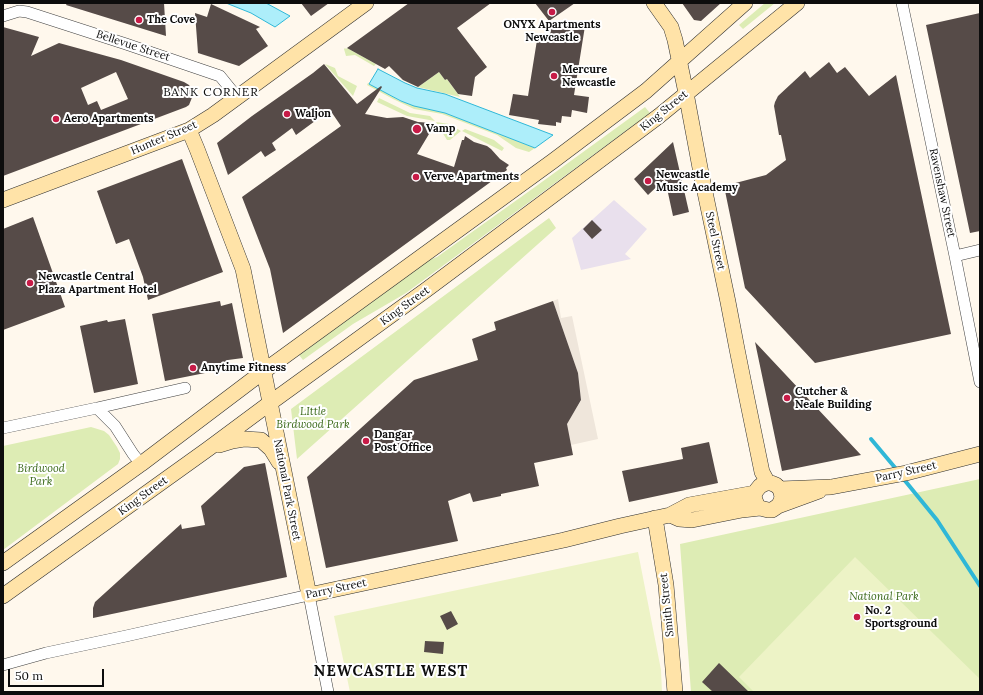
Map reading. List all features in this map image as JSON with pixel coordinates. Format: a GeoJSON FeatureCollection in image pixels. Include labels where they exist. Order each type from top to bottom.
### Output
{"type":"FeatureCollection","features":[{"type":"Feature","properties":{"kind":"main road","name":"Hunter Street"},"geometry":{"type":"LineString","coordinates":[[3,200],[189,130],[237,98],[366,3]]}},
{"type":"Feature","properties":{"kind":"main road","name":"Steel Street"},"geometry":{"type":"LineString","coordinates":[[654,3],[671,27],[675,40],[762,472],[774,486]]}},
{"type":"Feature","properties":{"kind":"main road"},"geometry":{"type":"LineString","coordinates":[[3,563],[141,464],[264,371],[553,161],[651,87],[745,3]]}},
{"type":"Feature","properties":{"kind":"main road","name":"King Street"},"geometry":{"type":"LineString","coordinates":[[5,596],[426,290],[658,116],[797,3]]}},
{"type":"Feature","properties":{"kind":"main road","name":"National Park Street"},"geometry":{"type":"LineString","coordinates":[[189,130],[243,269],[309,594]]}},
{"type":"Feature","properties":{"kind":"main road"},"geometry":{"type":"LineString","coordinates":[[208,449],[232,440],[261,440],[271,449],[284,470]]}},
{"type":"Feature","properties":{"kind":"main road","name":"Parry Street"},"geometry":{"type":"LineString","coordinates":[[670,515],[679,519],[692,520],[742,510],[760,508],[772,510],[778,506],[831,487],[906,472],[980,454]]}},
{"type":"Feature","properties":{"kind":"main road","name":"Parry Street"},"geometry":{"type":"LineString","coordinates":[[309,594],[564,540],[670,515],[688,505],[755,493],[760,486],[831,487]]}},
{"type":"Feature","properties":{"kind":"main road"},"geometry":{"type":"LineString","coordinates":[[774,486],[782,496],[781,502],[778,506]]}},
{"type":"Feature","properties":{"kind":"main road"},"geometry":{"type":"LineString","coordinates":[[755,493],[755,500],[760,508]]}},
{"type":"Feature","properties":{"kind":"main road","name":"Smith Street"},"geometry":{"type":"LineString","coordinates":[[655,518],[666,585],[674,692]]}},
{"type":"Feature","properties":{"kind":"street","name":"Ravenshaw Street"},"geometry":{"type":"LineString","coordinates":[[906,4],[980,382]]}},
{"type":"Feature","properties":{"kind":"street","name":"Bellevue Street"},"geometry":{"type":"LineString","coordinates":[[3,16],[19,11],[32,13],[220,76],[237,98]]}},
{"type":"Feature","properties":{"kind":"street"},"geometry":{"type":"LineString","coordinates":[[955,256],[980,250]]}},
{"type":"Feature","properties":{"kind":"street"},"geometry":{"type":"LineString","coordinates":[[3,428],[185,388]]}},
{"type":"Feature","properties":{"kind":"street"},"geometry":{"type":"LineString","coordinates":[[97,408],[114,426],[141,464]]}},
{"type":"Feature","properties":{"kind":"street","name":"Parry Street"},"geometry":{"type":"LineString","coordinates":[[3,665],[46,653],[309,594]]}},
{"type":"Feature","properties":{"kind":"street","name":"National Park Street"},"geometry":{"type":"LineString","coordinates":[[309,594],[328,692]]}},
{"type":"Feature","properties":{"kind":"shaded area"},"geometry":{"type":"Polygon","coordinates":[[[614,200],[647,229],[625,254],[631,259],[581,270],[572,238],[614,200]]]}},
{"type":"Feature","properties":{"kind":"shaded area"},"geometry":{"type":"Polygon","coordinates":[[[558,299],[561,318],[572,316],[598,439],[571,445],[569,437],[530,446],[568,421],[581,401],[578,373],[553,301],[558,299]]]}},
{"type":"Feature","properties":{"kind":"green space"},"geometry":{"type":"Polygon","coordinates":[[[765,3],[775,3],[743,29],[739,25],[765,3]]]}},
{"type":"Feature","properties":{"kind":"green space"},"geometry":{"type":"Polygon","coordinates":[[[345,48],[376,64],[374,66],[355,55],[346,56],[345,48]]]}},
{"type":"Feature","properties":{"kind":"green space"},"geometry":{"type":"Polygon","coordinates":[[[325,64],[335,68],[338,76],[357,86],[353,96],[325,64]]]}},
{"type":"Feature","properties":{"kind":"green space"},"geometry":{"type":"Polygon","coordinates":[[[439,72],[445,80],[447,79],[460,97],[418,87],[439,72]]]}},
{"type":"Feature","properties":{"kind":"green space"},"geometry":{"type":"Polygon","coordinates":[[[368,83],[400,101],[445,113],[535,148],[529,152],[516,148],[497,135],[442,114],[414,109],[367,85],[368,83]]]}},
{"type":"Feature","properties":{"kind":"green space"},"geometry":{"type":"Polygon","coordinates":[[[379,98],[410,113],[430,116],[435,121],[407,116],[377,102],[379,98]]]}},
{"type":"Feature","properties":{"kind":"green space"},"geometry":{"type":"Polygon","coordinates":[[[645,107],[650,113],[406,293],[353,324],[303,360],[299,355],[429,260],[437,257],[645,107]]]}},
{"type":"Feature","properties":{"kind":"green space"},"geometry":{"type":"Polygon","coordinates":[[[436,122],[449,124],[461,131],[450,140],[447,140],[436,122]]]}},
{"type":"Feature","properties":{"kind":"green space"},"geometry":{"type":"Polygon","coordinates":[[[465,129],[494,140],[504,148],[502,151],[462,131],[465,129]]]}},
{"type":"Feature","properties":{"kind":"green space","name":"LIttle Birdwood Park"},"geometry":{"type":"Polygon","coordinates":[[[549,218],[556,228],[297,459],[291,409],[549,218]]]}},
{"type":"Feature","properties":{"kind":"green space","name":"Birdwood Park"},"geometry":{"type":"Polygon","coordinates":[[[91,427],[104,431],[109,435],[120,453],[118,464],[3,550],[3,446],[91,427]]]}},
{"type":"Feature","properties":{"kind":"green space","name":"National Park"},"geometry":{"type":"Polygon","coordinates":[[[980,479],[980,692],[691,692],[680,544],[980,479]]]}},
{"type":"Feature","properties":{"kind":"green space"},"geometry":{"type":"Polygon","coordinates":[[[638,552],[661,670],[662,692],[350,692],[334,616],[638,552]]]}},
{"type":"Feature","properties":{"kind":"green space","name":"No. 2 Sportsground"},"geometry":{"type":"Polygon","coordinates":[[[855,557],[980,679],[980,692],[754,692],[739,677],[855,557]]]}},
{"type":"Feature","properties":{"kind":"water"},"geometry":{"type":"Polygon","coordinates":[[[226,3],[266,3],[290,16],[275,27],[251,13],[226,3]]]}},
{"type":"Feature","properties":{"kind":"water"},"geometry":{"type":"Polygon","coordinates":[[[378,69],[417,88],[445,94],[553,135],[535,148],[445,113],[414,106],[401,101],[369,84],[378,69]]]}},
{"type":"Feature","properties":{"kind":"building","name":"The Cove"},"geometry":{"type":"Polygon","coordinates":[[[67,3],[164,3],[166,36],[66,5],[67,3]]]}},
{"type":"Feature","properties":{"kind":"building"},"geometry":{"type":"Polygon","coordinates":[[[301,3],[329,3],[311,16],[301,3]]]}},
{"type":"Feature","properties":{"kind":"building"},"geometry":{"type":"Polygon","coordinates":[[[409,3],[491,3],[457,28],[487,67],[475,77],[472,96],[458,94],[447,79],[445,80],[439,72],[418,87],[403,80],[389,66],[385,69],[347,48],[409,3]]]}},
{"type":"Feature","properties":{"kind":"building","name":"ONYX Apartments Newcastle"},"geometry":{"type":"Polygon","coordinates":[[[535,3],[575,3],[549,21],[535,3]]]}},
{"type":"Feature","properties":{"kind":"building"},"geometry":{"type":"Polygon","coordinates":[[[682,3],[721,3],[701,21],[694,20],[682,3]]]}},
{"type":"Feature","properties":{"kind":"building"},"geometry":{"type":"Polygon","coordinates":[[[211,4],[260,27],[256,29],[268,46],[239,66],[198,53],[195,13],[207,17],[211,4]]]}},
{"type":"Feature","properties":{"kind":"building"},"geometry":{"type":"Polygon","coordinates":[[[980,13],[980,231],[970,233],[926,25],[980,13]]]}},
{"type":"Feature","properties":{"kind":"building","name":"Mercure Newcastle"},"geometry":{"type":"Polygon","coordinates":[[[552,21],[585,26],[574,95],[589,97],[587,113],[572,110],[571,117],[562,116],[561,123],[556,122],[556,126],[538,124],[539,120],[509,115],[513,94],[528,96],[537,40],[549,42],[552,21]]]}},
{"type":"Feature","properties":{"kind":"building"},"geometry":{"type":"Polygon","coordinates":[[[3,27],[39,37],[31,56],[59,43],[121,60],[184,82],[189,85],[192,90],[193,95],[189,105],[186,107],[3,176],[3,27]],[[116,72],[81,88],[88,105],[97,101],[101,110],[128,99],[116,72]]]}},
{"type":"Feature","properties":{"kind":"building"},"geometry":{"type":"Polygon","coordinates":[[[829,62],[837,73],[845,67],[869,96],[896,75],[951,334],[815,363],[745,288],[724,186],[766,175],[786,160],[781,135],[779,135],[774,106],[775,102],[778,96],[805,71],[810,78],[829,62]]]}},
{"type":"Feature","properties":{"kind":"building"},"geometry":{"type":"Polygon","coordinates":[[[324,64],[357,104],[381,86],[382,87],[365,114],[387,118],[403,117],[418,122],[433,123],[432,129],[417,154],[454,167],[462,140],[464,140],[465,136],[474,142],[487,146],[500,159],[509,165],[506,168],[507,170],[283,333],[270,269],[242,197],[341,126],[330,110],[296,135],[292,128],[272,143],[276,150],[265,157],[261,151],[228,175],[217,143],[324,64]]]}},
{"type":"Feature","properties":{"kind":"building"},"geometry":{"type":"Polygon","coordinates":[[[673,142],[689,212],[673,216],[665,179],[648,195],[634,179],[673,142]]]}},
{"type":"Feature","properties":{"kind":"building"},"geometry":{"type":"Polygon","coordinates":[[[182,159],[223,272],[148,300],[143,277],[129,239],[116,244],[97,191],[182,159]]]}},
{"type":"Feature","properties":{"kind":"building","name":"Newcastle Central Plaza Apartment Hotel"},"geometry":{"type":"Polygon","coordinates":[[[33,217],[65,307],[3,330],[3,229],[33,217]]]}},
{"type":"Feature","properties":{"kind":"building"},"geometry":{"type":"Polygon","coordinates":[[[592,220],[602,230],[592,239],[583,229],[592,220]]]}},
{"type":"Feature","properties":{"kind":"building"},"geometry":{"type":"Polygon","coordinates":[[[220,301],[221,306],[232,303],[243,358],[228,360],[230,368],[165,381],[152,314],[220,301]]]}},
{"type":"Feature","properties":{"kind":"building"},"geometry":{"type":"Polygon","coordinates":[[[553,301],[578,373],[581,400],[567,424],[573,455],[534,463],[539,486],[473,502],[470,493],[448,501],[458,541],[326,568],[307,477],[414,380],[478,360],[472,339],[496,330],[494,322],[553,301]]]}},
{"type":"Feature","properties":{"kind":"building"},"geometry":{"type":"Polygon","coordinates":[[[125,319],[138,384],[94,393],[80,326],[107,320],[108,322],[125,319]]]}},
{"type":"Feature","properties":{"kind":"building","name":"Cutcher & Neale Building"},"geometry":{"type":"Polygon","coordinates":[[[755,342],[861,455],[782,471],[755,342]]]}},
{"type":"Feature","properties":{"kind":"building"},"geometry":{"type":"Polygon","coordinates":[[[709,442],[718,483],[629,502],[622,471],[683,459],[681,448],[709,442]]]}},
{"type":"Feature","properties":{"kind":"building"},"geometry":{"type":"Polygon","coordinates":[[[265,463],[287,577],[93,618],[93,608],[95,602],[181,524],[182,529],[205,525],[201,506],[244,467],[265,463]]]}},
{"type":"Feature","properties":{"kind":"building"},"geometry":{"type":"Polygon","coordinates":[[[451,611],[458,624],[447,630],[440,616],[451,611]]]}},
{"type":"Feature","properties":{"kind":"building"},"geometry":{"type":"Polygon","coordinates":[[[425,641],[444,642],[443,654],[424,652],[425,641]]]}},
{"type":"Feature","properties":{"kind":"building"},"geometry":{"type":"Polygon","coordinates":[[[719,663],[749,692],[713,692],[702,682],[719,663]]]}},
{"type":"Feature","properties":{"kind":"waterway"},"geometry":{"type":"LineString","coordinates":[[871,439],[897,470]]}},
{"type":"Feature","properties":{"kind":"waterway"},"geometry":{"type":"LineString","coordinates":[[902,477],[937,520],[980,586]]}},
{"type":"Feature","properties":{"kind":"place","name":"ONYX Apartments Newcastle"},"geometry":{"type":"Point","coordinates":[552,12]}},
{"type":"Feature","properties":{"kind":"place","name":"The Cove"},"geometry":{"type":"Point","coordinates":[139,20]}},
{"type":"Feature","properties":{"kind":"place","name":"Mercure Newcastle"},"geometry":{"type":"Point","coordinates":[554,76]}},
{"type":"Feature","properties":{"kind":"place","name":"Waljon"},"geometry":{"type":"Point","coordinates":[287,114]}},
{"type":"Feature","properties":{"kind":"place","name":"Aero Apartments"},"geometry":{"type":"Point","coordinates":[56,119]}},
{"type":"Feature","properties":{"kind":"place","name":"Vamp"},"geometry":{"type":"Point","coordinates":[417,129]}},
{"type":"Feature","properties":{"kind":"place","name":"Verve Apartments"},"geometry":{"type":"Point","coordinates":[416,177]}},
{"type":"Feature","properties":{"kind":"place","name":"Newcastle Music Academy"},"geometry":{"type":"Point","coordinates":[648,181]}},
{"type":"Feature","properties":{"kind":"place","name":"Newcastle Central Plaza Apartment Hotel"},"geometry":{"type":"Point","coordinates":[30,283]}},
{"type":"Feature","properties":{"kind":"place","name":"Anytime Fitness"},"geometry":{"type":"Point","coordinates":[193,368]}},
{"type":"Feature","properties":{"kind":"place","name":"Cutcher & Neale Building"},"geometry":{"type":"Point","coordinates":[787,398]}},
{"type":"Feature","properties":{"kind":"place","name":"Dangar Post Office"},"geometry":{"type":"Point","coordinates":[366,441]}},
{"type":"Feature","properties":{"kind":"place","name":"No. 2 Sportsground"},"geometry":{"type":"Point","coordinates":[857,617]}},
{"type":"Feature","properties":{"kind":"district","name":"BANK CORNER"},"geometry":{"type":"Point","coordinates":[211,93]}},
{"type":"Feature","properties":{"kind":"district","name":"NEWCASTLE WEST"},"geometry":{"type":"Point","coordinates":[391,672]}}]}
